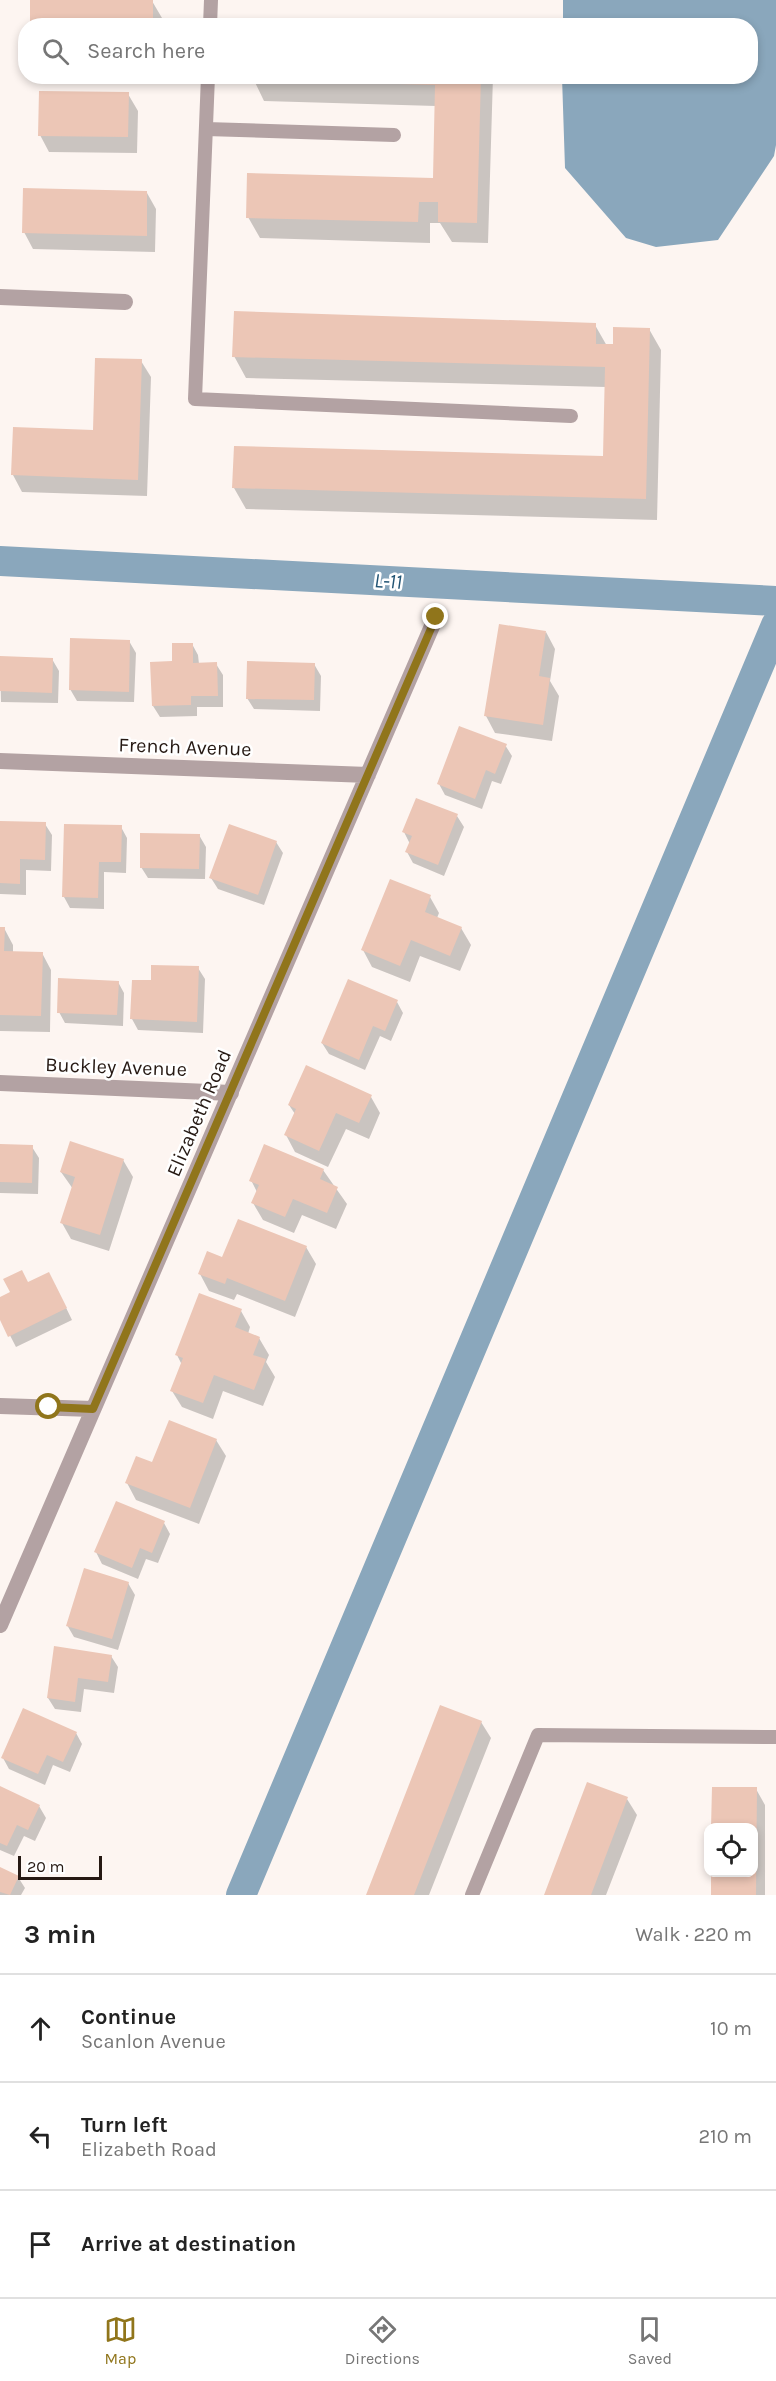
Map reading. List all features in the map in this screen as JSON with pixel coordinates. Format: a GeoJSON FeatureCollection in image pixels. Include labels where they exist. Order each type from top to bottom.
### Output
{"type":"FeatureCollection","features":[{"type":"Feature","properties":{"kind":"street"},"geometry":{"type":"LineString","coordinates":[[0,297],[125,302]]}},
{"type":"Feature","properties":{"kind":"street","name":"Elizabeth Road"},"geometry":{"type":"LineString","coordinates":[[0,1625],[436,617]]}},
{"type":"Feature","properties":{"kind":"street","name":"French Avenue"},"geometry":{"type":"LineString","coordinates":[[0,760],[368,776]]}},
{"type":"Feature","properties":{"kind":"street","name":"Buckley Avenue"},"geometry":{"type":"LineString","coordinates":[[0,1083],[231,1093]]}},
{"type":"Feature","properties":{"kind":"street"},"geometry":{"type":"LineString","coordinates":[[0,1406],[93,1409]]}},
{"type":"Feature","properties":{"kind":"lane"},"geometry":{"type":"LineString","coordinates":[[210,18],[211,0]]}},
{"type":"Feature","properties":{"kind":"lane"},"geometry":{"type":"LineString","coordinates":[[208,84],[195,399],[571,416]]}},
{"type":"Feature","properties":{"kind":"lane"},"geometry":{"type":"LineString","coordinates":[[206,129],[394,135]]}},
{"type":"Feature","properties":{"kind":"lane"},"geometry":{"type":"LineString","coordinates":[[472,1895],[538,1735],[776,1737]]}},
{"type":"Feature","properties":{"kind":"water"},"geometry":{"type":"Polygon","coordinates":[[[563,0],[776,0],[776,145],[774,156],[718,240],[656,247],[626,238],[565,168],[562,84],[758,84],[758,18],[563,18],[563,0]]]}},
{"type":"Feature","properties":{"kind":"building"},"geometry":{"type":"Polygon","coordinates":[[[30,0],[153,0],[153,18],[30,18],[30,0]]]}},
{"type":"Feature","properties":{"kind":"building"},"geometry":{"type":"Polygon","coordinates":[[[398,84],[481,84],[477,223],[438,222],[438,202],[419,202],[418,222],[246,218],[247,173],[433,178],[435,85],[398,84]]]}},
{"type":"Feature","properties":{"kind":"building"},"geometry":{"type":"Polygon","coordinates":[[[39,91],[129,92],[128,137],[38,136],[39,91]]]}},
{"type":"Feature","properties":{"kind":"building"},"geometry":{"type":"Polygon","coordinates":[[[23,188],[147,191],[147,236],[22,233],[23,188]]]}},
{"type":"Feature","properties":{"kind":"building"},"geometry":{"type":"Polygon","coordinates":[[[234,311],[596,323],[596,344],[613,344],[613,327],[650,328],[646,499],[232,488],[234,446],[603,456],[605,367],[232,357],[234,311]]]}},
{"type":"Feature","properties":{"kind":"building"},"geometry":{"type":"Polygon","coordinates":[[[95,358],[142,359],[138,480],[11,475],[13,427],[93,430],[95,358]]]}},
{"type":"Feature","properties":{"kind":"building"},"geometry":{"type":"Polygon","coordinates":[[[499,624],[546,631],[539,676],[550,678],[543,725],[484,716],[499,624]]]}},
{"type":"Feature","properties":{"kind":"building"},"geometry":{"type":"Polygon","coordinates":[[[70,638],[130,640],[129,692],[69,690],[70,638]]]}},
{"type":"Feature","properties":{"kind":"building"},"geometry":{"type":"Polygon","coordinates":[[[172,643],[193,643],[193,663],[217,662],[218,696],[191,696],[191,705],[152,706],[150,662],[172,661],[172,643]]]}},
{"type":"Feature","properties":{"kind":"building"},"geometry":{"type":"Polygon","coordinates":[[[0,656],[53,658],[52,693],[0,691],[0,656]]]}},
{"type":"Feature","properties":{"kind":"building"},"geometry":{"type":"Polygon","coordinates":[[[247,661],[315,663],[314,700],[246,699],[247,661]]]}},
{"type":"Feature","properties":{"kind":"building"},"geometry":{"type":"Polygon","coordinates":[[[459,726],[507,744],[495,774],[486,770],[475,799],[437,784],[459,726]]]}},
{"type":"Feature","properties":{"kind":"building"},"geometry":{"type":"Polygon","coordinates":[[[416,798],[458,814],[438,865],[405,852],[412,836],[402,832],[416,798]]]}},
{"type":"Feature","properties":{"kind":"building"},"geometry":{"type":"Polygon","coordinates":[[[0,821],[46,822],[45,860],[20,859],[20,884],[0,883],[0,821]]]}},
{"type":"Feature","properties":{"kind":"building"},"geometry":{"type":"Polygon","coordinates":[[[64,824],[122,825],[121,862],[99,862],[98,898],[62,897],[64,824]]]}},
{"type":"Feature","properties":{"kind":"building"},"geometry":{"type":"Polygon","coordinates":[[[229,824],[277,841],[258,895],[209,878],[229,824]]]}},
{"type":"Feature","properties":{"kind":"building"},"geometry":{"type":"Polygon","coordinates":[[[140,833],[200,834],[199,869],[140,868],[140,833]]]}},
{"type":"Feature","properties":{"kind":"building"},"geometry":{"type":"Polygon","coordinates":[[[390,879],[431,895],[425,912],[462,927],[450,956],[411,940],[400,966],[361,950],[390,879]]]}},
{"type":"Feature","properties":{"kind":"building"},"geometry":{"type":"Polygon","coordinates":[[[0,927],[5,927],[4,951],[43,952],[41,1016],[0,1015],[0,927]]]}},
{"type":"Feature","properties":{"kind":"building"},"geometry":{"type":"Polygon","coordinates":[[[151,965],[199,966],[197,1022],[130,1019],[132,980],[151,980],[151,965]]]}},
{"type":"Feature","properties":{"kind":"building"},"geometry":{"type":"Polygon","coordinates":[[[58,978],[119,981],[117,1015],[57,1013],[58,978]]]}},
{"type":"Feature","properties":{"kind":"building"},"geometry":{"type":"Polygon","coordinates":[[[348,979],[398,1000],[385,1031],[373,1026],[359,1060],[321,1043],[348,979]]]}},
{"type":"Feature","properties":{"kind":"building"},"geometry":{"type":"Polygon","coordinates":[[[306,1065],[372,1095],[359,1123],[336,1113],[319,1151],[284,1135],[296,1109],[288,1105],[306,1065]]]}},
{"type":"Feature","properties":{"kind":"building"},"geometry":{"type":"Polygon","coordinates":[[[70,1141],[124,1159],[100,1235],[60,1223],[75,1177],[60,1172],[70,1141]]]}},
{"type":"Feature","properties":{"kind":"building"},"geometry":{"type":"Polygon","coordinates":[[[0,1144],[33,1145],[32,1183],[0,1182],[0,1144]]]}},
{"type":"Feature","properties":{"kind":"building"},"geometry":{"type":"Polygon","coordinates":[[[264,1144],[324,1169],[320,1179],[338,1187],[327,1213],[293,1199],[285,1217],[251,1203],[259,1185],[249,1181],[264,1144]]]}},
{"type":"Feature","properties":{"kind":"building"},"geometry":{"type":"Polygon","coordinates":[[[238,1219],[307,1246],[285,1301],[227,1278],[225,1284],[198,1274],[207,1251],[222,1257],[238,1219]]]}},
{"type":"Feature","properties":{"kind":"building"},"geometry":{"type":"Polygon","coordinates":[[[22,1270],[28,1282],[49,1272],[67,1308],[8,1337],[0,1320],[0,1297],[10,1292],[3,1279],[22,1270]]]}},
{"type":"Feature","properties":{"kind":"building"},"geometry":{"type":"Polygon","coordinates":[[[199,1293],[242,1309],[235,1327],[260,1337],[253,1355],[266,1359],[254,1390],[214,1375],[203,1403],[170,1391],[183,1358],[175,1355],[199,1293]]]}},
{"type":"Feature","properties":{"kind":"building"},"geometry":{"type":"Polygon","coordinates":[[[169,1420],[217,1439],[190,1508],[125,1483],[136,1456],[152,1462],[169,1420]]]}},
{"type":"Feature","properties":{"kind":"building"},"geometry":{"type":"Polygon","coordinates":[[[116,1501],[165,1521],[152,1553],[140,1548],[132,1568],[94,1552],[116,1501]]]}},
{"type":"Feature","properties":{"kind":"building"},"geometry":{"type":"Polygon","coordinates":[[[84,1568],[129,1582],[112,1639],[66,1626],[84,1568]]]}},
{"type":"Feature","properties":{"kind":"building"},"geometry":{"type":"Polygon","coordinates":[[[54,1646],[112,1655],[108,1682],[78,1678],[75,1702],[47,1698],[54,1646]]]}},
{"type":"Feature","properties":{"kind":"building"},"geometry":{"type":"Polygon","coordinates":[[[440,1705],[482,1721],[414,1895],[366,1895],[440,1705]]]}},
{"type":"Feature","properties":{"kind":"building"},"geometry":{"type":"Polygon","coordinates":[[[23,1708],[77,1732],[63,1762],[47,1755],[38,1774],[1,1758],[23,1708]]]}},
{"type":"Feature","properties":{"kind":"building"},"geometry":{"type":"Polygon","coordinates":[[[587,1782],[628,1797],[591,1895],[544,1895],[587,1782]]]}},
{"type":"Feature","properties":{"kind":"building"},"geometry":{"type":"Polygon","coordinates":[[[0,1786],[40,1805],[28,1830],[17,1825],[7,1846],[0,1843],[0,1786]]]}},
{"type":"Feature","properties":{"kind":"building"},"geometry":{"type":"Polygon","coordinates":[[[712,1787],[757,1787],[757,1823],[711,1823],[712,1787]]]}},
{"type":"Feature","properties":{"kind":"building"},"geometry":{"type":"Polygon","coordinates":[[[0,1867],[19,1876],[10,1895],[0,1892],[0,1867]]]}},
{"type":"Feature","properties":{"kind":"building"},"geometry":{"type":"Polygon","coordinates":[[[711,1877],[756,1877],[756,1895],[711,1895],[711,1877]]]}},
{"type":"Feature","properties":{"kind":"waterway","name":"L-11"},"geometry":{"type":"LineString","coordinates":[[0,561],[776,601]]}},
{"type":"Feature","properties":{"kind":"waterway"},"geometry":{"type":"LineString","coordinates":[[241,1895],[776,625]]}},
{"type":"Feature","properties":{"kind":"route"},"geometry":{"type":"LineString","coordinates":[[49,1407],[93,1409],[436,617]]}}]}
